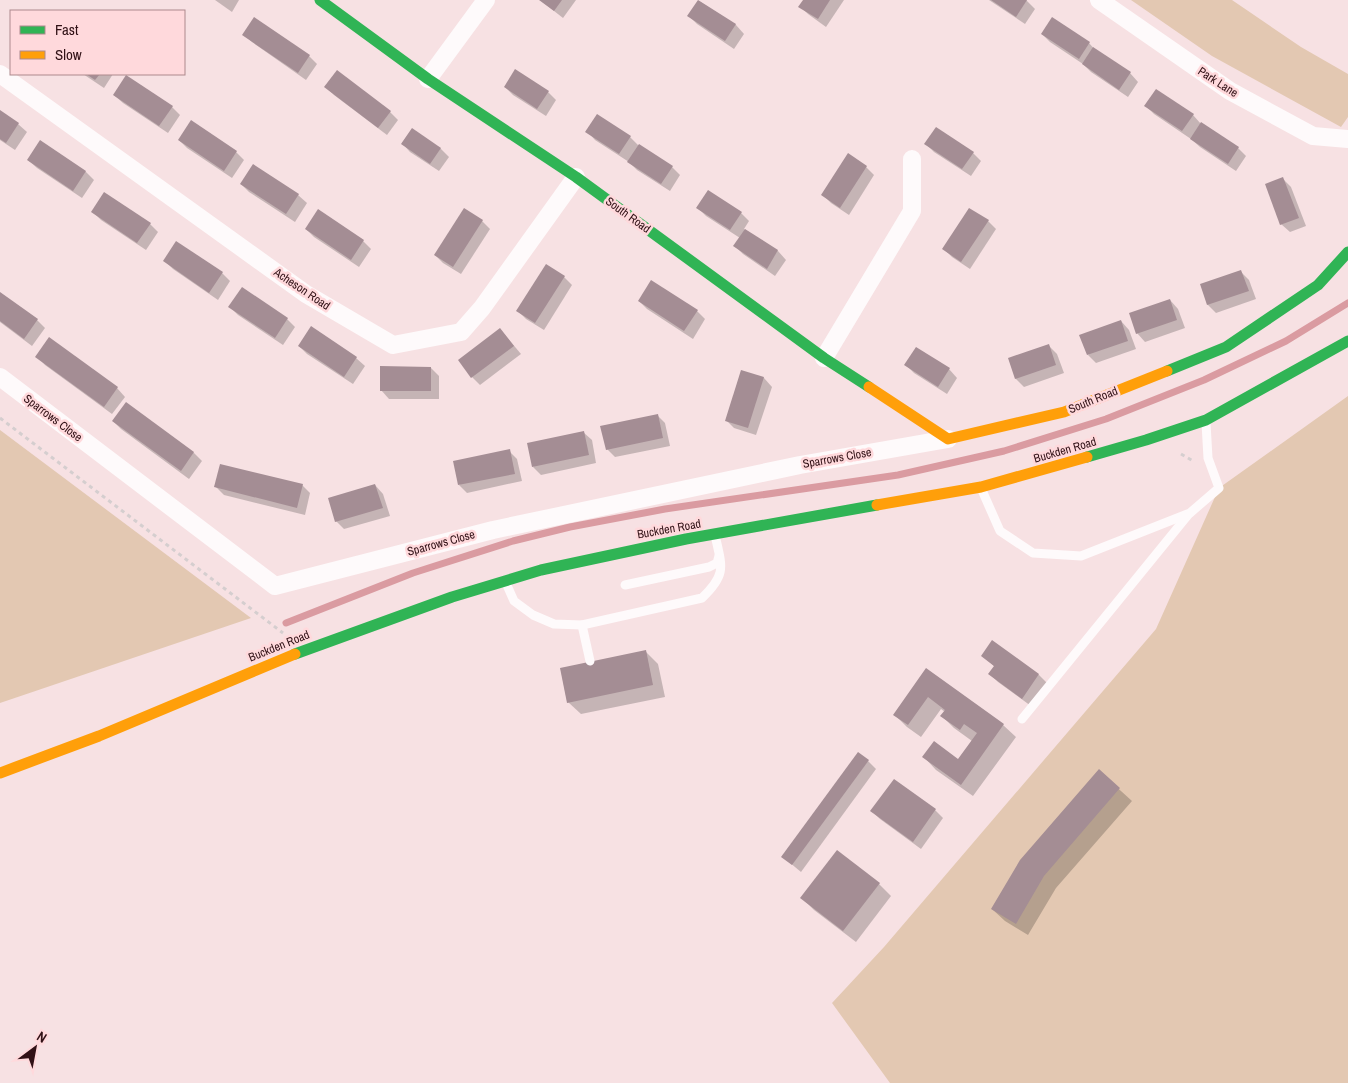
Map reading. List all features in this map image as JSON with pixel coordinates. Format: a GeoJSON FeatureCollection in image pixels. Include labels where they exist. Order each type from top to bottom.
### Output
{"type":"FeatureCollection","features":[{"type":"Feature","properties":{"kind":"main road","name":"South Road"},"geometry":{"type":"LineString","coordinates":[[320,0],[428,79],[576,177],[824,358],[948,439],[1064,412],[1226,347],[1318,284],[1348,252]]}},
{"type":"Feature","properties":{"kind":"main road","name":"Buckden Road"},"geometry":{"type":"LineString","coordinates":[[0,773],[99,736],[308,648],[452,597],[541,570],[623,552],[981,487],[1094,456],[1206,420],[1348,341]]}},
{"type":"Feature","properties":{"kind":"street"},"geometry":{"type":"LineString","coordinates":[[428,79],[486,0]]}},
{"type":"Feature","properties":{"kind":"street","name":"Park Lane"},"geometry":{"type":"LineString","coordinates":[[1099,0],[1230,91],[1313,136],[1348,139]]}},
{"type":"Feature","properties":{"kind":"street","name":"Acheson Road"},"geometry":{"type":"LineString","coordinates":[[0,74],[306,294],[393,345],[461,332],[482,308],[576,177]]}},
{"type":"Feature","properties":{"kind":"street"},"geometry":{"type":"LineString","coordinates":[[824,358],[912,211],[912,159]]}},
{"type":"Feature","properties":{"kind":"street","name":"Sparrows Close"},"geometry":{"type":"LineString","coordinates":[[0,377],[275,586],[492,530],[800,465],[948,439]]}},
{"type":"Feature","properties":{"kind":"lane"},"geometry":{"type":"LineString","coordinates":[[1022,719],[1190,513],[1219,488],[1208,458],[1206,420]]}},
{"type":"Feature","properties":{"kind":"lane"},"geometry":{"type":"LineString","coordinates":[[981,487],[1000,530],[1033,554],[1081,556],[1190,513]]}},
{"type":"Feature","properties":{"kind":"lane"},"geometry":{"type":"LineString","coordinates":[[505,581],[514,601],[532,615],[554,624],[582,625],[702,598],[714,586],[721,573],[714,535]]}},
{"type":"Feature","properties":{"kind":"lane"},"geometry":{"type":"LineString","coordinates":[[625,585],[709,567],[717,563],[719,555]]}},
{"type":"Feature","properties":{"kind":"lane"},"geometry":{"type":"LineString","coordinates":[[582,625],[590,661]]}},
{"type":"Feature","properties":{"kind":"path"},"geometry":{"type":"LineString","coordinates":[[0,418],[283,633],[292,630]]}},
{"type":"Feature","properties":{"kind":"shaded area"},"geometry":{"type":"Polygon","coordinates":[[[1131,0],[1232,0],[1301,47],[1348,74],[1348,117],[1341,127],[1212,56],[1131,0]]]}},
{"type":"Feature","properties":{"kind":"shaded area"},"geometry":{"type":"Polygon","coordinates":[[[1348,396],[1348,1083],[890,1083],[832,1003],[884,947],[1156,629],[1219,488],[1348,396]]]}},
{"type":"Feature","properties":{"kind":"shaded area"},"geometry":{"type":"Polygon","coordinates":[[[0,430],[251,618],[0,703],[0,430]]]}},
{"type":"Feature","properties":{"kind":"building"},"geometry":{"type":"Polygon","coordinates":[[[539,0],[562,0],[554,11],[539,0]]]}},
{"type":"Feature","properties":{"kind":"building"},"geometry":{"type":"Polygon","coordinates":[[[698,0],[736,24],[725,41],[687,16],[698,0]]]}},
{"type":"Feature","properties":{"kind":"building"},"geometry":{"type":"Polygon","coordinates":[[[803,0],[830,0],[818,19],[798,7],[803,0]]]}},
{"type":"Feature","properties":{"kind":"building"},"geometry":{"type":"Polygon","coordinates":[[[991,0],[1027,0],[1016,17],[991,0]]]}},
{"type":"Feature","properties":{"kind":"building"},"geometry":{"type":"Polygon","coordinates":[[[254,17],[310,55],[298,73],[242,35],[254,17]]]}},
{"type":"Feature","properties":{"kind":"building"},"geometry":{"type":"Polygon","coordinates":[[[1052,17],[1090,42],[1079,59],[1041,34],[1052,17]]]}},
{"type":"Feature","properties":{"kind":"building"},"geometry":{"type":"Polygon","coordinates":[[[1093,47],[1131,72],[1119,90],[1082,64],[1093,47]]]}},
{"type":"Feature","properties":{"kind":"building"},"geometry":{"type":"Polygon","coordinates":[[[515,69],[549,91],[537,109],[504,87],[515,69]]]}},
{"type":"Feature","properties":{"kind":"building"},"geometry":{"type":"Polygon","coordinates":[[[337,70],[391,111],[378,128],[324,87],[337,70]]]}},
{"type":"Feature","properties":{"kind":"building"},"geometry":{"type":"Polygon","coordinates":[[[88,75],[99,75],[95,80],[88,75]]]}},
{"type":"Feature","properties":{"kind":"building"},"geometry":{"type":"Polygon","coordinates":[[[126,75],[173,106],[159,126],[113,95],[126,75]]]}},
{"type":"Feature","properties":{"kind":"building"},"geometry":{"type":"Polygon","coordinates":[[[1156,89],[1194,114],[1182,131],[1144,106],[1156,89]]]}},
{"type":"Feature","properties":{"kind":"building"},"geometry":{"type":"Polygon","coordinates":[[[0,110],[19,123],[6,143],[0,139],[0,110]]]}},
{"type":"Feature","properties":{"kind":"building"},"geometry":{"type":"Polygon","coordinates":[[[597,114],[631,136],[619,154],[585,132],[597,114]]]}},
{"type":"Feature","properties":{"kind":"building"},"geometry":{"type":"Polygon","coordinates":[[[191,120],[237,151],[224,171],[178,140],[191,120]]]}},
{"type":"Feature","properties":{"kind":"building"},"geometry":{"type":"Polygon","coordinates":[[[1201,122],[1239,147],[1228,164],[1190,139],[1201,122]]]}},
{"type":"Feature","properties":{"kind":"building"},"geometry":{"type":"Polygon","coordinates":[[[936,127],[974,152],[962,169],[924,144],[936,127]]]}},
{"type":"Feature","properties":{"kind":"building"},"geometry":{"type":"Polygon","coordinates":[[[412,128],[441,148],[430,164],[401,144],[412,128]]]}},
{"type":"Feature","properties":{"kind":"building"},"geometry":{"type":"Polygon","coordinates":[[[40,140],[86,171],[73,191],[27,160],[40,140]]]}},
{"type":"Feature","properties":{"kind":"building"},"geometry":{"type":"Polygon","coordinates":[[[639,144],[673,166],[661,184],[627,162],[639,144]]]}},
{"type":"Feature","properties":{"kind":"building"},"geometry":{"type":"Polygon","coordinates":[[[848,153],[867,166],[840,208],[821,195],[848,153]]]}},
{"type":"Feature","properties":{"kind":"building"},"geometry":{"type":"Polygon","coordinates":[[[253,164],[299,194],[286,214],[240,184],[253,164]]]}},
{"type":"Feature","properties":{"kind":"building"},"geometry":{"type":"Polygon","coordinates":[[[1283,177],[1299,218],[1280,225],[1265,184],[1283,177]]]}},
{"type":"Feature","properties":{"kind":"building"},"geometry":{"type":"Polygon","coordinates":[[[708,190],[742,212],[730,230],[696,208],[708,190]]]}},
{"type":"Feature","properties":{"kind":"building"},"geometry":{"type":"Polygon","coordinates":[[[104,192],[151,223],[137,243],[91,212],[104,192]]]}},
{"type":"Feature","properties":{"kind":"building"},"geometry":{"type":"Polygon","coordinates":[[[464,208],[483,220],[453,267],[434,255],[464,208]]]}},
{"type":"Feature","properties":{"kind":"building"},"geometry":{"type":"Polygon","coordinates":[[[969,208],[989,220],[961,262],[942,249],[969,208]]]}},
{"type":"Feature","properties":{"kind":"building"},"geometry":{"type":"Polygon","coordinates":[[[318,209],[364,240],[351,260],[305,229],[318,209]]]}},
{"type":"Feature","properties":{"kind":"building"},"geometry":{"type":"Polygon","coordinates":[[[745,229],[778,250],[767,269],[733,246],[745,229]]]}},
{"type":"Feature","properties":{"kind":"building"},"geometry":{"type":"Polygon","coordinates":[[[176,241],[223,272],[209,293],[163,261],[176,241]]]}},
{"type":"Feature","properties":{"kind":"building"},"geometry":{"type":"Polygon","coordinates":[[[546,264],[565,276],[535,323],[516,311],[546,264]]]}},
{"type":"Feature","properties":{"kind":"building"},"geometry":{"type":"Polygon","coordinates":[[[1241,270],[1249,291],[1207,305],[1200,284],[1241,270]]]}},
{"type":"Feature","properties":{"kind":"building"},"geometry":{"type":"Polygon","coordinates":[[[651,280],[698,310],[684,331],[638,301],[651,280]]]}},
{"type":"Feature","properties":{"kind":"building"},"geometry":{"type":"Polygon","coordinates":[[[242,287],[288,318],[275,338],[228,307],[242,287]]]}},
{"type":"Feature","properties":{"kind":"building"},"geometry":{"type":"Polygon","coordinates":[[[0,292],[38,319],[24,339],[0,321],[0,292]]]}},
{"type":"Feature","properties":{"kind":"building"},"geometry":{"type":"Polygon","coordinates":[[[1170,299],[1177,320],[1136,334],[1129,313],[1170,299]]]}},
{"type":"Feature","properties":{"kind":"building"},"geometry":{"type":"Polygon","coordinates":[[[1121,320],[1128,341],[1087,355],[1079,335],[1121,320]]]}},
{"type":"Feature","properties":{"kind":"building"},"geometry":{"type":"Polygon","coordinates":[[[311,326],[357,357],[344,377],[298,346],[311,326]]]}},
{"type":"Feature","properties":{"kind":"building"},"geometry":{"type":"Polygon","coordinates":[[[500,328],[514,346],[471,378],[458,360],[500,328]]]}},
{"type":"Feature","properties":{"kind":"building"},"geometry":{"type":"Polygon","coordinates":[[[49,337],[118,387],[104,407],[35,357],[49,337]]]}},
{"type":"Feature","properties":{"kind":"building"},"geometry":{"type":"Polygon","coordinates":[[[1049,344],[1056,365],[1015,379],[1008,358],[1049,344]]]}},
{"type":"Feature","properties":{"kind":"building"},"geometry":{"type":"Polygon","coordinates":[[[916,347],[950,368],[938,387],[904,365],[916,347]]]}},
{"type":"Feature","properties":{"kind":"building"},"geometry":{"type":"Polygon","coordinates":[[[380,366],[431,367],[431,391],[380,391],[380,366]]]}},
{"type":"Feature","properties":{"kind":"building"},"geometry":{"type":"Polygon","coordinates":[[[741,370],[764,377],[748,428],[725,421],[741,370]]]}},
{"type":"Feature","properties":{"kind":"building"},"geometry":{"type":"Polygon","coordinates":[[[126,402],[194,452],[181,471],[112,421],[126,402]]]}},
{"type":"Feature","properties":{"kind":"building"},"geometry":{"type":"Polygon","coordinates":[[[658,414],[663,438],[606,450],[600,426],[658,414]]]}},
{"type":"Feature","properties":{"kind":"building"},"geometry":{"type":"Polygon","coordinates":[[[584,431],[589,455],[532,467],[527,443],[584,431]]]}},
{"type":"Feature","properties":{"kind":"building"},"geometry":{"type":"Polygon","coordinates":[[[510,449],[515,474],[458,485],[453,461],[510,449]]]}},
{"type":"Feature","properties":{"kind":"building"},"geometry":{"type":"Polygon","coordinates":[[[220,464],[303,484],[297,508],[214,487],[220,464]]]}},
{"type":"Feature","properties":{"kind":"building"},"geometry":{"type":"Polygon","coordinates":[[[375,484],[383,508],[335,522],[328,498],[375,484]]]}},
{"type":"Feature","properties":{"kind":"building"},"geometry":{"type":"Polygon","coordinates":[[[992,640],[1039,674],[1022,699],[988,674],[994,666],[981,656],[992,640]]]}},
{"type":"Feature","properties":{"kind":"building"},"geometry":{"type":"Polygon","coordinates":[[[646,650],[653,685],[567,703],[560,668],[646,650]]]}},
{"type":"Feature","properties":{"kind":"building"},"geometry":{"type":"Polygon","coordinates":[[[926,668],[1004,724],[961,785],[922,757],[934,741],[958,759],[977,733],[964,724],[960,730],[940,716],[945,710],[928,697],[908,725],[893,715],[926,668]]]}},
{"type":"Feature","properties":{"kind":"building"},"geometry":{"type":"Polygon","coordinates":[[[858,752],[869,760],[792,865],[781,857],[858,752]]]}},
{"type":"Feature","properties":{"kind":"building"},"geometry":{"type":"Polygon","coordinates":[[[1099,769],[1120,788],[1044,876],[1016,924],[991,909],[1020,860],[1099,769]]]}},
{"type":"Feature","properties":{"kind":"building"},"geometry":{"type":"Polygon","coordinates":[[[894,779],[936,809],[913,842],[870,811],[894,779]]]}},
{"type":"Feature","properties":{"kind":"building"},"geometry":{"type":"Polygon","coordinates":[[[837,850],[880,883],[843,931],[800,898],[837,850]]]}},
{"type":"Feature","properties":{"kind":"waterway"},"geometry":{"type":"LineString","coordinates":[[286,623],[413,573],[513,541],[570,527],[665,509],[898,475],[1004,451],[1106,419],[1204,380],[1286,341],[1348,303]]}},
{"type":"Feature","properties":{"kind":"traffic: fast"},"geometry":{"type":"LineString","coordinates":[[320,0],[428,79],[576,177],[824,358],[869,387]]}},
{"type":"Feature","properties":{"kind":"traffic: fast"},"geometry":{"type":"LineString","coordinates":[[1167,371],[1226,347],[1318,285],[1348,252]]}},
{"type":"Feature","properties":{"kind":"traffic: fast"},"geometry":{"type":"LineString","coordinates":[[1087,457],[1206,420],[1348,341]]}},
{"type":"Feature","properties":{"kind":"traffic: fast"},"geometry":{"type":"LineString","coordinates":[[295,654],[452,597],[541,570],[686,539],[877,505]]}},
{"type":"Feature","properties":{"kind":"traffic: slow"},"geometry":{"type":"LineString","coordinates":[[869,387],[948,439],[1064,412],[1167,371]]}},
{"type":"Feature","properties":{"kind":"traffic: slow"},"geometry":{"type":"LineString","coordinates":[[877,505],[981,487],[1087,457]]}},
{"type":"Feature","properties":{"kind":"traffic: slow"},"geometry":{"type":"LineString","coordinates":[[0,773],[99,736],[295,654]]}}]}
